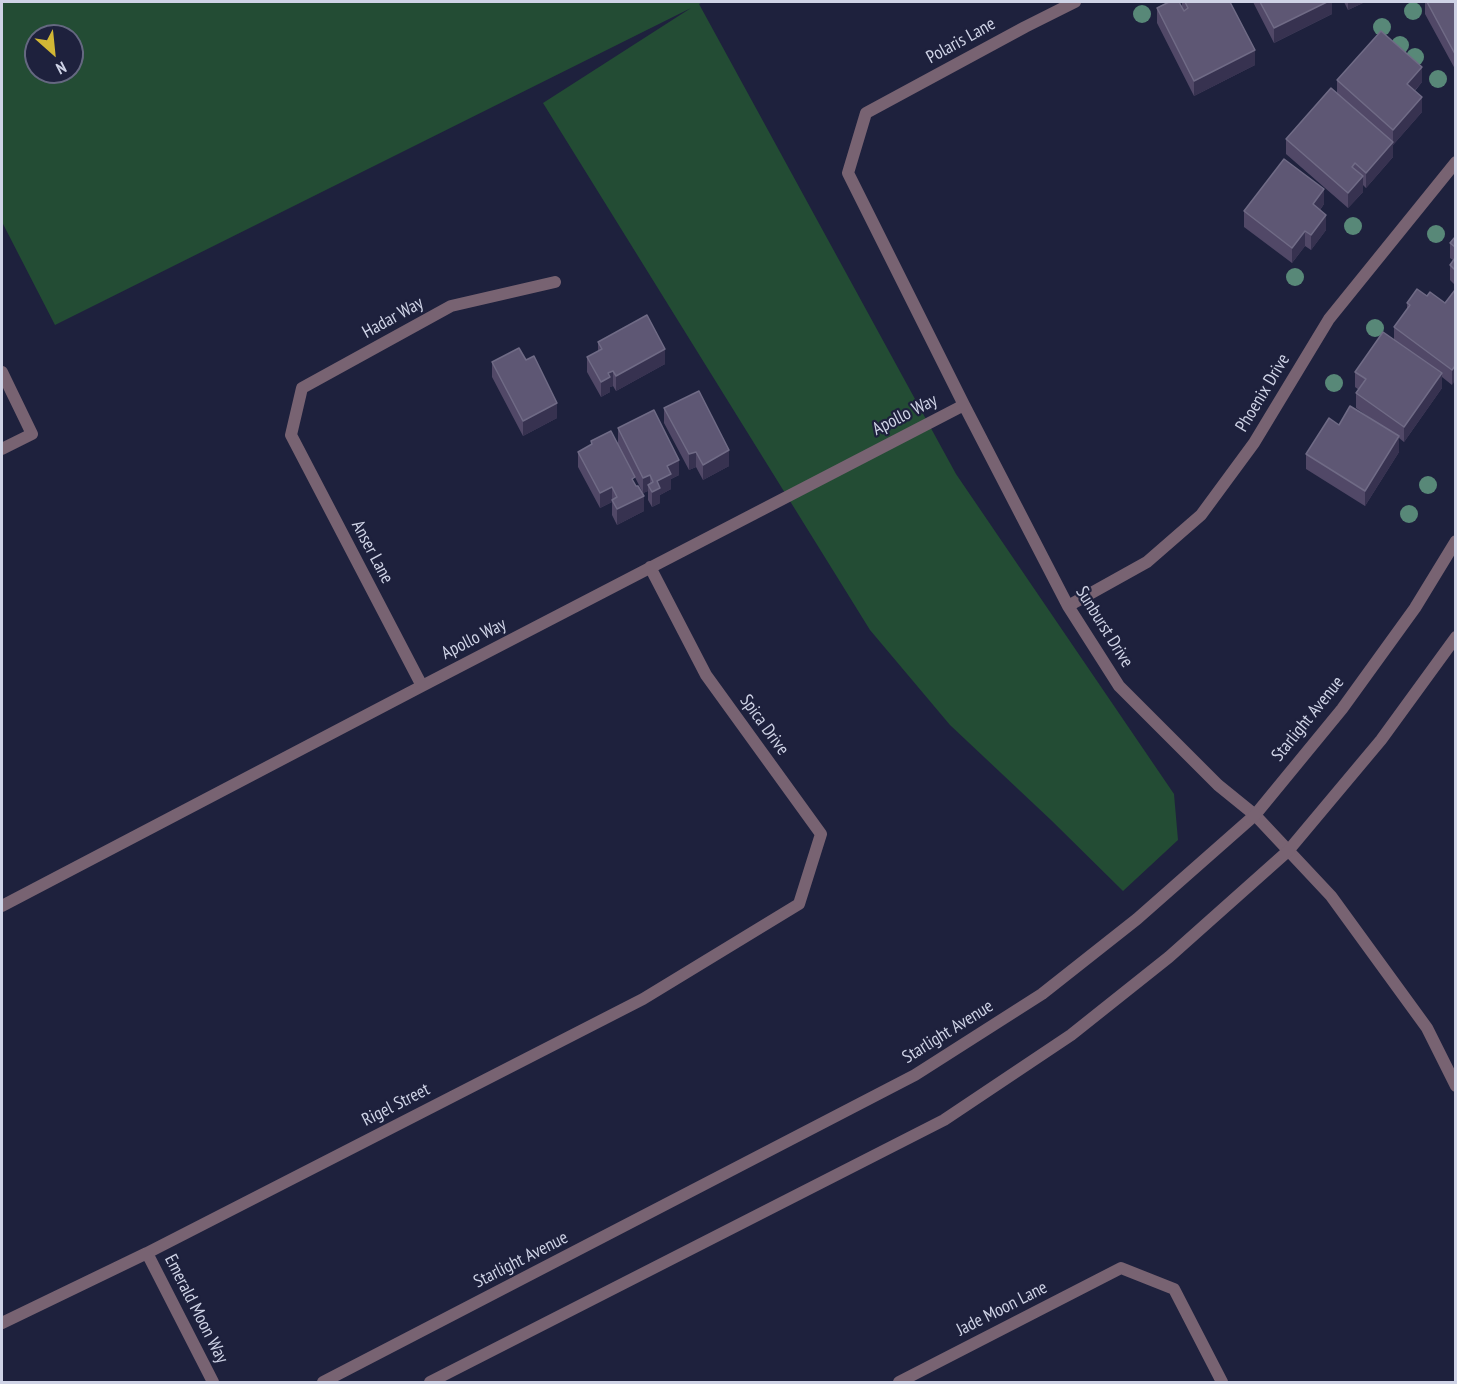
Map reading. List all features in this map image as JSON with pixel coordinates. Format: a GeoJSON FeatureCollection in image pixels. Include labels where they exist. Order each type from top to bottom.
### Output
{"type":"FeatureCollection","features":[{"type":"Feature","properties":{"kind":"street","name":"Polaris Lane"},"geometry":{"type":"LineString","coordinates":[[866,113],[1075,2]]}},
{"type":"Feature","properties":{"kind":"street","name":"Sunburst Drive"},"geometry":{"type":"LineString","coordinates":[[866,113],[848,173],[1068,606],[1119,686],[1218,785],[1255,815],[1331,896],[1427,1028],[1455,1086]]}},
{"type":"Feature","properties":{"kind":"street","name":"Phoenix Drive"},"geometry":{"type":"LineString","coordinates":[[1068,606],[1147,562],[1201,515],[1254,443],[1329,319],[1455,162]]}},
{"type":"Feature","properties":{"kind":"street","name":"Hadar Way"},"geometry":{"type":"LineString","coordinates":[[291,435],[302,388],[452,306],[555,282]]}},
{"type":"Feature","properties":{"kind":"street"},"geometry":{"type":"LineString","coordinates":[[2,372],[32,434],[2,449]]}},
{"type":"Feature","properties":{"kind":"street","name":"Apollo Way"},"geometry":{"type":"LineString","coordinates":[[2,906],[964,405]]}},
{"type":"Feature","properties":{"kind":"street","name":"Anser Lane"},"geometry":{"type":"LineString","coordinates":[[291,435],[422,686]]}},
{"type":"Feature","properties":{"kind":"street","name":"Starlight Avenue"},"geometry":{"type":"LineString","coordinates":[[323,1383],[915,1075],[1042,994],[1137,919],[1255,815],[1341,710],[1415,608],[1455,541]]}},
{"type":"Feature","properties":{"kind":"street","name":"Spica Drive"},"geometry":{"type":"LineString","coordinates":[[650,567],[706,675],[821,834],[799,904]]}},
{"type":"Feature","properties":{"kind":"street"},"geometry":{"type":"LineString","coordinates":[[430,1383],[944,1120],[1071,1035],[1169,957],[1288,851],[1381,740],[1455,637]]}},
{"type":"Feature","properties":{"kind":"street","name":"Rigel Street"},"geometry":{"type":"LineString","coordinates":[[2,1323],[147,1253],[643,999],[799,904]]}},
{"type":"Feature","properties":{"kind":"street","name":"Emerald Moon Way"},"geometry":{"type":"LineString","coordinates":[[147,1253],[213,1383]]}},
{"type":"Feature","properties":{"kind":"street","name":"Jade Moon Lane"},"geometry":{"type":"LineString","coordinates":[[899,1383],[1121,1268],[1174,1289],[1222,1383]]}},
{"type":"Feature","properties":{"kind":"green space"},"geometry":{"type":"Polygon","coordinates":[[[2,2],[703,2],[699,4],[956,474],[1174,794],[1178,840],[1123,891],[950,725],[870,630],[543,103],[691,8],[55,325],[2,222],[2,2]]]}},
{"type":"Feature","properties":{"kind":"building"},"geometry":{"type":"Polygon","coordinates":[[[1169,2],[1179,2],[1184,11],[1188,8],[1185,2],[1230,2],[1255,50],[1194,81],[1157,8],[1169,2]]]}},
{"type":"Feature","properties":{"kind":"building"},"geometry":{"type":"Polygon","coordinates":[[[1260,2],[1327,2],[1274,28],[1260,2]]]}},
{"type":"Feature","properties":{"kind":"building"},"geometry":{"type":"Polygon","coordinates":[[[1427,2],[1455,2],[1455,54],[1427,2]]]}},
{"type":"Feature","properties":{"kind":"building"},"geometry":{"type":"Polygon","coordinates":[[[1381,31],[1422,67],[1407,84],[1422,97],[1393,130],[1337,80],[1381,31]]]}},
{"type":"Feature","properties":{"kind":"building"},"geometry":{"type":"Polygon","coordinates":[[[1331,88],[1393,142],[1366,173],[1355,163],[1352,167],[1363,176],[1348,193],[1286,139],[1331,88]]]}},
{"type":"Feature","properties":{"kind":"building"},"geometry":{"type":"Polygon","coordinates":[[[1284,159],[1324,189],[1313,204],[1326,215],[1311,235],[1305,231],[1292,248],[1244,211],[1284,159]]]}},
{"type":"Feature","properties":{"kind":"building"},"geometry":{"type":"Polygon","coordinates":[[[1455,237],[1455,247],[1450,243],[1455,237]]]}},
{"type":"Feature","properties":{"kind":"building"},"geometry":{"type":"Polygon","coordinates":[[[1455,258],[1455,270],[1450,265],[1455,258]]]}},
{"type":"Feature","properties":{"kind":"building"},"geometry":{"type":"Polygon","coordinates":[[[1417,289],[1427,296],[1430,292],[1445,303],[1455,290],[1455,366],[1452,370],[1394,327],[1410,305],[1407,303],[1417,289]]]}},
{"type":"Feature","properties":{"kind":"building"},"geometry":{"type":"Polygon","coordinates":[[[647,315],[665,349],[616,376],[613,371],[608,373],[610,377],[601,382],[587,357],[602,349],[598,342],[647,315]]]}},
{"type":"Feature","properties":{"kind":"building"},"geometry":{"type":"Polygon","coordinates":[[[1383,332],[1442,373],[1404,427],[1356,393],[1366,379],[1355,372],[1383,332]]]}},
{"type":"Feature","properties":{"kind":"building"},"geometry":{"type":"Polygon","coordinates":[[[519,348],[526,360],[534,356],[557,403],[523,421],[492,362],[519,348]]]}},
{"type":"Feature","properties":{"kind":"building"},"geometry":{"type":"Polygon","coordinates":[[[699,391],[729,450],[703,465],[696,452],[689,454],[664,408],[699,391]]]}},
{"type":"Feature","properties":{"kind":"building"},"geometry":{"type":"Polygon","coordinates":[[[1350,406],[1399,436],[1365,491],[1306,454],[1329,418],[1339,425],[1350,406]]]}},
{"type":"Feature","properties":{"kind":"building"},"geometry":{"type":"Polygon","coordinates":[[[654,410],[679,460],[667,466],[671,474],[657,481],[660,488],[652,492],[648,485],[653,482],[650,475],[643,478],[618,428],[654,410]]]}},
{"type":"Feature","properties":{"kind":"building"},"geometry":{"type":"Polygon","coordinates":[[[611,431],[635,477],[632,479],[644,496],[617,509],[612,500],[617,497],[612,487],[600,493],[578,452],[592,444],[591,441],[611,431]]]}}]}
